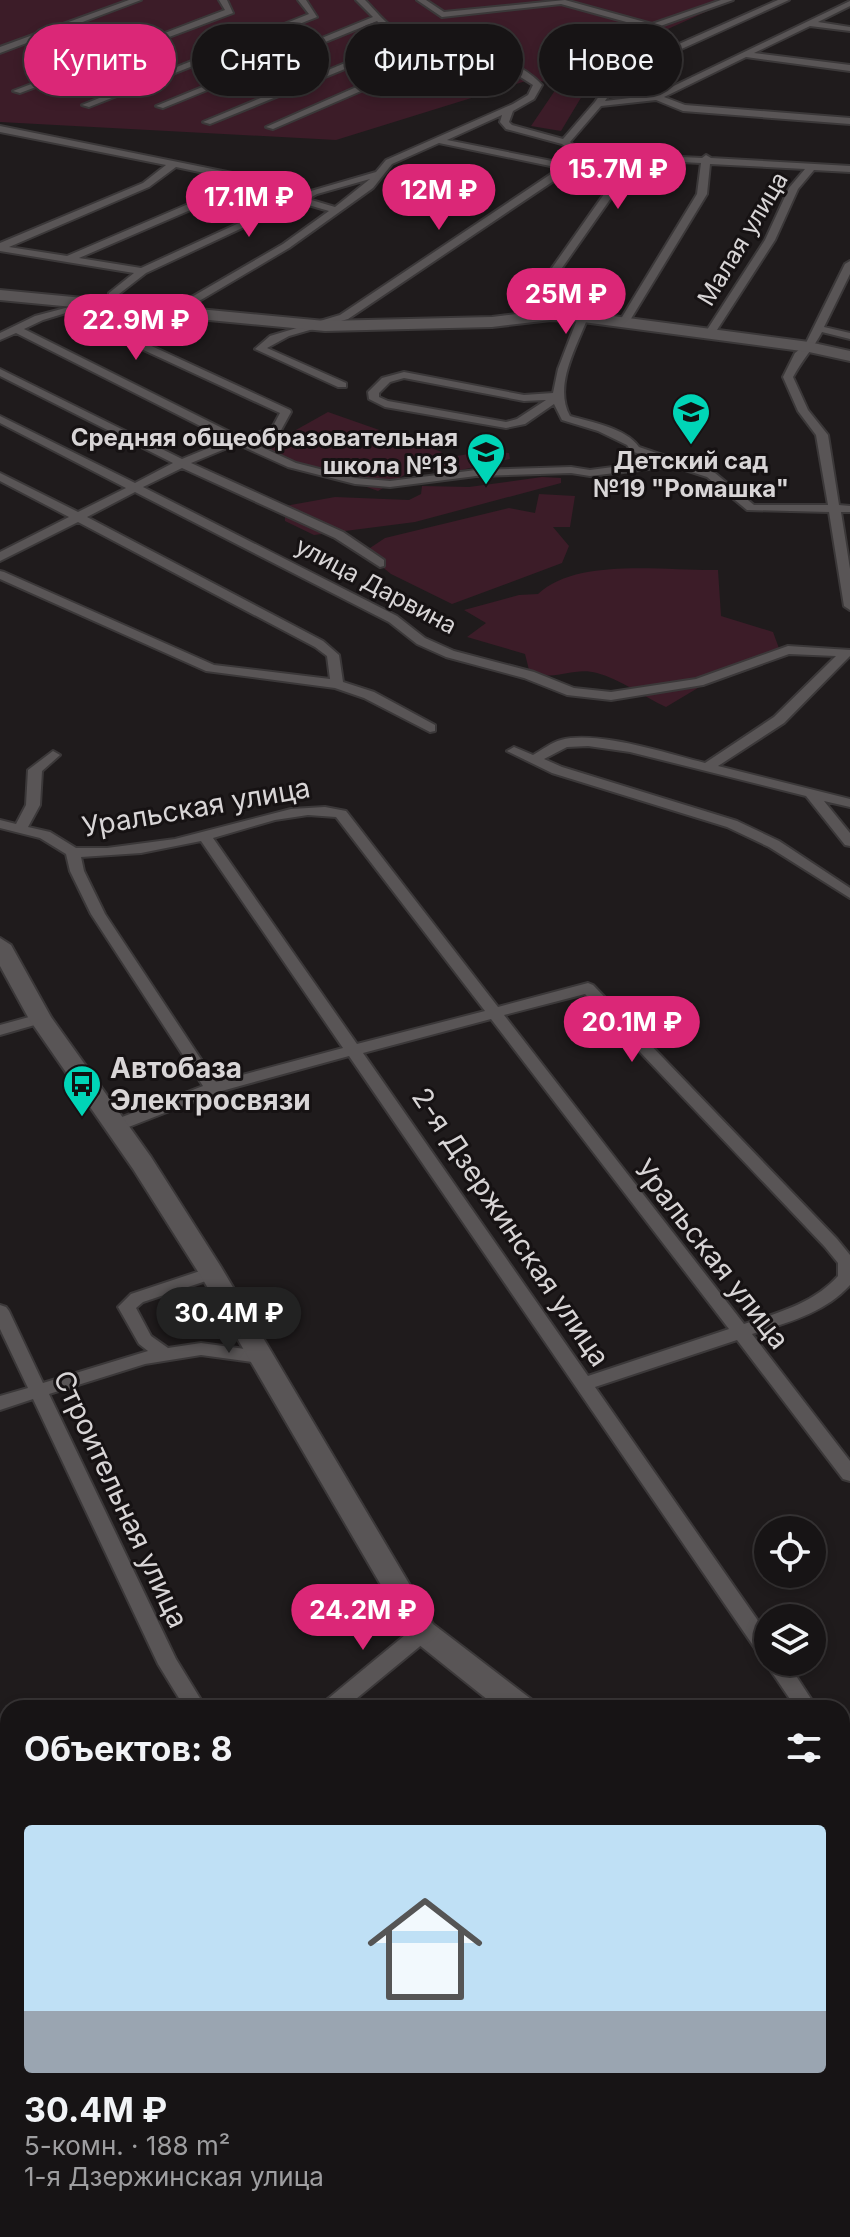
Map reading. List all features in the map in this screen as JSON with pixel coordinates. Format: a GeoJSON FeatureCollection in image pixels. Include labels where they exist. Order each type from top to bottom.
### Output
{"type":"FeatureCollection","features":[{"type":"Feature","properties":{"kind":"street"},"geometry":{"type":"LineString","coordinates":[[0,50],[137,0]]}},
{"type":"Feature","properties":{"kind":"street"},"geometry":{"type":"LineString","coordinates":[[17,91],[230,11],[223,0]]}},
{"type":"Feature","properties":{"kind":"street"},"geometry":{"type":"LineString","coordinates":[[86,105],[314,15],[302,0]]}},
{"type":"Feature","properties":{"kind":"street"},"geometry":{"type":"LineString","coordinates":[[360,0],[385,24]]}},
{"type":"Feature","properties":{"kind":"street"},"geometry":{"type":"LineString","coordinates":[[421,0],[442,15],[558,1],[652,27],[729,0]]}},
{"type":"Feature","properties":{"kind":"street"},"geometry":{"type":"LineString","coordinates":[[565,142],[619,74],[785,0]]}},
{"type":"Feature","properties":{"kind":"street"},"geometry":{"type":"LineString","coordinates":[[621,104],[657,97],[850,3]]}},
{"type":"Feature","properties":{"kind":"street"},"geometry":{"type":"LineString","coordinates":[[160,106],[379,18]]}},
{"type":"Feature","properties":{"kind":"street"},"geometry":{"type":"LineString","coordinates":[[807,22],[850,29]]}},
{"type":"Feature","properties":{"kind":"street"},"geometry":{"type":"LineString","coordinates":[[743,54],[850,68]]}},
{"type":"Feature","properties":{"kind":"street"},"geometry":{"type":"LineString","coordinates":[[207,122],[345,66]]}},
{"type":"Feature","properties":{"kind":"street"},"geometry":{"type":"LineString","coordinates":[[173,312],[286,246],[370,186],[389,162],[527,100],[538,85],[523,70]]}},
{"type":"Feature","properties":{"kind":"street"},"geometry":{"type":"LineString","coordinates":[[270,127],[345,95]]}},
{"type":"Feature","properties":{"kind":"street"},"geometry":{"type":"LineString","coordinates":[[657,97],[683,108]]}},
{"type":"Feature","properties":{"kind":"street"},"geometry":{"type":"LineString","coordinates":[[598,104],[850,121]]}},
{"type":"Feature","properties":{"kind":"street"},"geometry":{"type":"LineString","coordinates":[[509,109],[504,122],[509,127],[565,142],[599,171]]}},
{"type":"Feature","properties":{"kind":"street"},"geometry":{"type":"LineString","coordinates":[[0,129],[252,180],[336,210]]}},
{"type":"Feature","properties":{"kind":"street"},"geometry":{"type":"LineString","coordinates":[[435,140],[599,171],[620,178],[531,305],[542,316]]}},
{"type":"Feature","properties":{"kind":"street"},"geometry":{"type":"LineString","coordinates":[[642,157],[706,158],[850,169]]}},
{"type":"Feature","properties":{"kind":"street"},"geometry":{"type":"LineString","coordinates":[[624,322],[702,194],[706,158]]}},
{"type":"Feature","properties":{"kind":"street"},"geometry":{"type":"LineString","coordinates":[[0,247],[146,185],[173,165]]}},
{"type":"Feature","properties":{"kind":"street"},"geometry":{"type":"LineString","coordinates":[[342,385],[260,349],[270,339],[325,326],[344,317],[570,166]]}},
{"type":"Feature","properties":{"kind":"street","name":"Малая улица"},"geometry":{"type":"LineString","coordinates":[[710,333],[770,240],[794,188],[812,166]]}},
{"type":"Feature","properties":{"kind":"street"},"geometry":{"type":"LineString","coordinates":[[0,557],[182,463],[276,430],[286,412],[115,333],[109,326],[118,289],[142,271],[303,198],[379,175]]}},
{"type":"Feature","properties":{"kind":"street"},"geometry":{"type":"LineString","coordinates":[[66,260],[252,180]]}},
{"type":"Feature","properties":{"kind":"street"},"geometry":{"type":"LineString","coordinates":[[0,247],[142,271]]}},
{"type":"Feature","properties":{"kind":"street"},"geometry":{"type":"LineString","coordinates":[[850,264],[809,347],[799,355],[788,377],[803,411],[822,435],[850,606]]}},
{"type":"Feature","properties":{"kind":"street"},"geometry":{"type":"LineString","coordinates":[[0,295],[88,303],[111,312],[173,312],[325,326],[492,322],[542,316],[583,317],[809,347],[850,356]]}},
{"type":"Feature","properties":{"kind":"street"},"geometry":{"type":"LineString","coordinates":[[0,337],[39,318],[88,303]]}},
{"type":"Feature","properties":{"kind":"street"},"geometry":{"type":"LineString","coordinates":[[583,317],[557,405],[566,418],[602,429],[631,443],[635,449],[711,475],[751,508],[850,509]]}},
{"type":"Feature","properties":{"kind":"street"},"geometry":{"type":"LineString","coordinates":[[817,328],[850,336]]}},
{"type":"Feature","properties":{"kind":"street"},"geometry":{"type":"LineString","coordinates":[[16,329],[292,465],[355,481],[390,484],[490,472],[571,470],[590,473],[674,462]]}},
{"type":"Feature","properties":{"kind":"street","name":"улица Дарвина"},"geometry":{"type":"LineString","coordinates":[[0,372],[306,523],[339,535],[380,563]]}},
{"type":"Feature","properties":{"kind":"street"},"geometry":{"type":"LineString","coordinates":[[404,375],[524,398],[559,396],[521,422],[506,425],[385,404],[372,395],[386,380],[404,375]]}},
{"type":"Feature","properties":{"kind":"street","name":"улица Дарвина"},"geometry":{"type":"LineString","coordinates":[[0,419],[393,619],[421,641],[450,654],[516,671],[572,692],[611,696],[698,682],[788,650],[846,653],[779,720],[707,767]]}},
{"type":"Feature","properties":{"kind":"street"},"geometry":{"type":"LineString","coordinates":[[0,476],[319,644],[333,655],[337,684]]}},
{"type":"Feature","properties":{"kind":"street"},"geometry":{"type":"LineString","coordinates":[[0,575],[211,668],[337,684],[369,695],[430,728]]}},
{"type":"Feature","properties":{"kind":"street"},"geometry":{"type":"LineString","coordinates":[[535,759],[564,743],[588,742],[707,767],[850,803]]}},
{"type":"Feature","properties":{"kind":"street"},"geometry":{"type":"LineString","coordinates":[[514,751],[557,770],[710,815],[745,829],[774,844],[850,894]]}},
{"type":"Feature","properties":{"kind":"street"},"geometry":{"type":"LineString","coordinates":[[21,827],[33,805],[35,770],[53,755]]}},
{"type":"Feature","properties":{"kind":"street"},"geometry":{"type":"LineString","coordinates":[[810,793],[850,842]]}},
{"type":"Feature","properties":{"kind":"street","name":"Уральская улица"},"geometry":{"type":"LineString","coordinates":[[212,1088],[98,914],[77,871],[73,852],[112,854],[205,836],[284,814],[330,811],[341,814],[850,1474]]}},
{"type":"Feature","properties":{"kind":"street"},"geometry":{"type":"LineString","coordinates":[[0,824],[21,827],[73,852]]}},
{"type":"Feature","properties":{"kind":"street","name":"2-я Дзержинская улица"},"geometry":{"type":"LineString","coordinates":[[205,836],[754,1631]]}},
{"type":"Feature","properties":{"kind":"street"},"geometry":{"type":"LineString","coordinates":[[0,945],[40,1019],[212,1273],[423,1632],[505,1700]]}},
{"type":"Feature","properties":{"kind":"street"},"geometry":{"type":"LineString","coordinates":[[115,1126],[212,1088],[588,988],[848,1261],[847,1277],[833,1293],[796,1313],[737,1330],[585,1384]]}},
{"type":"Feature","properties":{"kind":"street"},"geometry":{"type":"LineString","coordinates":[[0,1030],[40,1019]]}},
{"type":"Feature","properties":{"kind":"street"},"geometry":{"type":"LineString","coordinates":[[166,1355],[145,1340],[127,1307],[137,1298],[212,1273]]}},
{"type":"Feature","properties":{"kind":"street","name":"Строительная улица"},"geometry":{"type":"LineString","coordinates":[[0,1311],[168,1664],[191,1700]]}},
{"type":"Feature","properties":{"kind":"street"},"geometry":{"type":"LineString","coordinates":[[0,1403],[166,1355],[201,1349],[259,1357]]}},
{"type":"Feature","properties":{"kind":"street"},"geometry":{"type":"LineString","coordinates":[[341,1700],[423,1632]]}},
{"type":"Feature","properties":{"kind":"street"},"geometry":{"type":"LineString","coordinates":[[785,1676],[802,1700]]}},
{"type":"Feature","properties":{"kind":"shaded area"},"geometry":{"type":"Polygon","coordinates":[[[0,0],[732,0],[679,24],[539,24],[539,81],[523,82],[523,24],[345,24],[345,96],[478,96],[336,140],[0,122],[0,0]]]}},
{"type":"Feature","properties":{"kind":"shaded area"},"geometry":{"type":"Polygon","coordinates":[[[551,96],[582,96],[561,131],[531,126],[551,96]]]}},
{"type":"Feature","properties":{"kind":"shaded area"},"geometry":{"type":"Polygon","coordinates":[[[328,412],[442,452],[378,491],[262,449],[328,412]]]}},
{"type":"Feature","properties":{"kind":"shaded area"},"geometry":{"type":"Polygon","coordinates":[[[486,451],[509,453],[510,459],[457,471],[432,469],[457,456],[486,451]]]}},
{"type":"Feature","properties":{"kind":"shaded area"},"geometry":{"type":"Polygon","coordinates":[[[542,477],[561,478],[561,483],[415,522],[314,535],[285,521],[285,506],[335,497],[409,500],[421,494],[422,486],[469,487],[542,477]]]}},
{"type":"Feature","properties":{"kind":"shaded area"},"geometry":{"type":"Polygon","coordinates":[[[539,494],[575,496],[570,527],[553,527],[569,546],[562,563],[452,604],[391,574],[370,557],[370,548],[385,538],[509,508],[535,513],[539,494]]]}},
{"type":"Feature","properties":{"kind":"shaded area"},"geometry":{"type":"Polygon","coordinates":[[[623,568],[718,570],[721,616],[773,632],[780,651],[728,670],[666,707],[597,673],[538,674],[529,670],[525,654],[467,637],[486,623],[464,610],[519,595],[538,594],[555,582],[575,575],[623,568]]]}},
{"type":"Feature","properties":{"kind":"place","name":"Детский сад №19 \"Ромашка\""},"geometry":{"type":"Point","coordinates":[691,446]}},
{"type":"Feature","properties":{"kind":"place","name":"Средняя общеобразовательная школа №13"},"geometry":{"type":"Point","coordinates":[486,486]}},
{"type":"Feature","properties":{"kind":"place","name":"Автобаза Электросвязи"},"geometry":{"type":"Point","coordinates":[82,1118]}}]}
